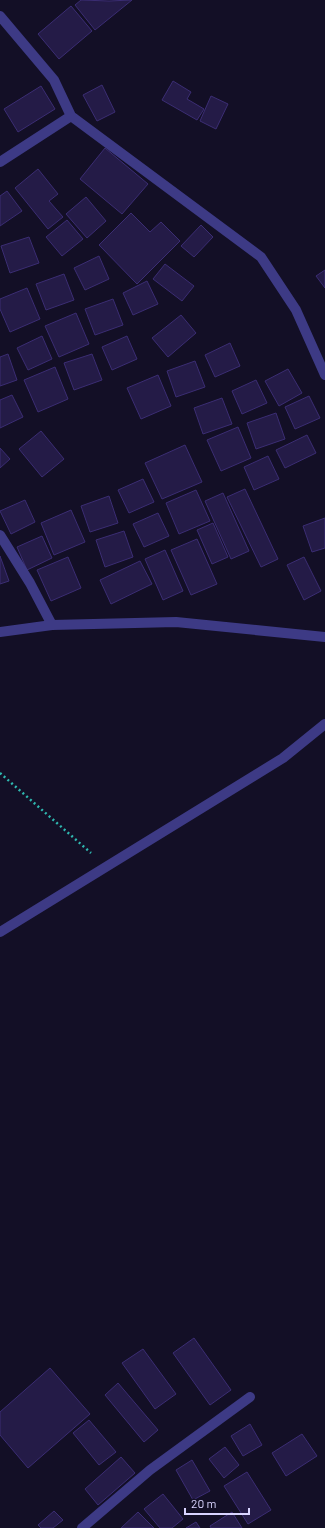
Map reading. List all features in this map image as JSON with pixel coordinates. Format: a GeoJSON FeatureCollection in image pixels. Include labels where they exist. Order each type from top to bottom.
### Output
{"type":"FeatureCollection","features":[{"type":"Feature","properties":{"kind":"street"},"geometry":{"type":"LineString","coordinates":[[0,16],[54,80],[71,116],[261,257],[296,310],[325,375]]}},
{"type":"Feature","properties":{"kind":"street"},"geometry":{"type":"LineString","coordinates":[[0,162],[71,116]]}},
{"type":"Feature","properties":{"kind":"street"},"geometry":{"type":"LineString","coordinates":[[0,535],[30,583],[52,625]]}},
{"type":"Feature","properties":{"kind":"street"},"geometry":{"type":"LineString","coordinates":[[0,632],[52,625],[176,622],[325,637]]}},
{"type":"Feature","properties":{"kind":"street"},"geometry":{"type":"LineString","coordinates":[[0,932],[283,758],[325,724]]}},
{"type":"Feature","properties":{"kind":"street"},"geometry":{"type":"LineString","coordinates":[[82,1528],[150,1470],[250,1397]]}},
{"type":"Feature","properties":{"kind":"path"},"geometry":{"type":"LineString","coordinates":[[0,773],[91,853]]}},
{"type":"Feature","properties":{"kind":"building"},"geometry":{"type":"Polygon","coordinates":[[[81,0],[132,0],[95,30],[75,5],[81,0]]]}},
{"type":"Feature","properties":{"kind":"building"},"geometry":{"type":"Polygon","coordinates":[[[71,6],[92,31],[59,59],[38,34],[71,6]]]}},
{"type":"Feature","properties":{"kind":"building"},"geometry":{"type":"Polygon","coordinates":[[[173,81],[191,92],[187,99],[204,109],[197,120],[162,100],[173,81]]]}},
{"type":"Feature","properties":{"kind":"building"},"geometry":{"type":"Polygon","coordinates":[[[102,85],[115,112],[97,121],[83,95],[102,85]]]}},
{"type":"Feature","properties":{"kind":"building"},"geometry":{"type":"Polygon","coordinates":[[[41,86],[55,109],[18,132],[4,109],[41,86]]]}},
{"type":"Feature","properties":{"kind":"building"},"geometry":{"type":"Polygon","coordinates":[[[211,96],[228,104],[216,129],[200,121],[211,96]]]}},
{"type":"Feature","properties":{"kind":"building"},"geometry":{"type":"Polygon","coordinates":[[[105,148],[148,184],[122,214],[80,179],[105,148]]]}},
{"type":"Feature","properties":{"kind":"building"},"geometry":{"type":"Polygon","coordinates":[[[38,169],[58,194],[49,201],[63,217],[48,229],[15,188],[38,169]]]}},
{"type":"Feature","properties":{"kind":"building"},"geometry":{"type":"Polygon","coordinates":[[[7,191],[22,211],[0,226],[0,196],[7,191]]]}},
{"type":"Feature","properties":{"kind":"building"},"geometry":{"type":"Polygon","coordinates":[[[86,197],[106,221],[87,238],[66,214],[86,197]]]}},
{"type":"Feature","properties":{"kind":"building"},"geometry":{"type":"Polygon","coordinates":[[[131,213],[150,232],[161,222],[180,241],[137,284],[99,245],[131,213]]]}},
{"type":"Feature","properties":{"kind":"building"},"geometry":{"type":"Polygon","coordinates":[[[67,220],[83,239],[62,256],[46,237],[67,220]]]}},
{"type":"Feature","properties":{"kind":"building"},"geometry":{"type":"Polygon","coordinates":[[[201,225],[213,237],[194,257],[181,246],[201,225]]]}},
{"type":"Feature","properties":{"kind":"building"},"geometry":{"type":"Polygon","coordinates":[[[29,237],[39,263],[10,273],[1,246],[29,237]]]}},
{"type":"Feature","properties":{"kind":"building"},"geometry":{"type":"Polygon","coordinates":[[[99,256],[109,279],[85,290],[74,268],[99,256]]]}},
{"type":"Feature","properties":{"kind":"building"},"geometry":{"type":"Polygon","coordinates":[[[165,264],[194,286],[182,301],[153,279],[165,264]]]}},
{"type":"Feature","properties":{"kind":"building"},"geometry":{"type":"Polygon","coordinates":[[[325,270],[325,288],[316,276],[325,270]]]}},
{"type":"Feature","properties":{"kind":"building"},"geometry":{"type":"Polygon","coordinates":[[[64,274],[74,300],[46,310],[36,284],[64,274]]]}},
{"type":"Feature","properties":{"kind":"building"},"geometry":{"type":"Polygon","coordinates":[[[147,281],[158,304],[133,315],[123,293],[147,281]]]}},
{"type":"Feature","properties":{"kind":"building"},"geometry":{"type":"Polygon","coordinates":[[[27,288],[40,319],[10,332],[0,309],[0,299],[27,288]]]}},
{"type":"Feature","properties":{"kind":"building"},"geometry":{"type":"Polygon","coordinates":[[[113,299],[123,325],[95,335],[85,309],[113,299]]]}},
{"type":"Feature","properties":{"kind":"building"},"geometry":{"type":"Polygon","coordinates":[[[76,313],[89,344],[59,357],[45,326],[76,313]]]}},
{"type":"Feature","properties":{"kind":"building"},"geometry":{"type":"Polygon","coordinates":[[[181,315],[196,333],[168,357],[152,338],[181,315]]]}},
{"type":"Feature","properties":{"kind":"building"},"geometry":{"type":"Polygon","coordinates":[[[42,336],[52,359],[28,370],[17,348],[42,336]]]}},
{"type":"Feature","properties":{"kind":"building"},"geometry":{"type":"Polygon","coordinates":[[[127,336],[137,359],[112,370],[102,347],[127,336]]]}},
{"type":"Feature","properties":{"kind":"building"},"geometry":{"type":"Polygon","coordinates":[[[230,343],[240,366],[215,377],[205,355],[230,343]]]}},
{"type":"Feature","properties":{"kind":"building"},"geometry":{"type":"Polygon","coordinates":[[[8,354],[17,380],[0,386],[0,357],[8,354]]]}},
{"type":"Feature","properties":{"kind":"building"},"geometry":{"type":"Polygon","coordinates":[[[92,354],[102,380],[74,390],[64,363],[92,354]]]}},
{"type":"Feature","properties":{"kind":"building"},"geometry":{"type":"Polygon","coordinates":[[[195,361],[205,387],[176,397],[167,371],[195,361]]]}},
{"type":"Feature","properties":{"kind":"building"},"geometry":{"type":"Polygon","coordinates":[[[55,367],[68,399],[38,412],[24,380],[55,367]]]}},
{"type":"Feature","properties":{"kind":"building"},"geometry":{"type":"Polygon","coordinates":[[[288,369],[302,393],[279,406],[265,381],[288,369]]]}},
{"type":"Feature","properties":{"kind":"building"},"geometry":{"type":"Polygon","coordinates":[[[158,375],[171,406],[141,419],[127,388],[158,375]]]}},
{"type":"Feature","properties":{"kind":"building"},"geometry":{"type":"Polygon","coordinates":[[[256,380],[267,403],[242,414],[232,391],[256,380]]]}},
{"type":"Feature","properties":{"kind":"building"},"geometry":{"type":"Polygon","coordinates":[[[12,395],[23,417],[0,428],[0,400],[12,395]]]}},
{"type":"Feature","properties":{"kind":"building"},"geometry":{"type":"Polygon","coordinates":[[[309,396],[320,418],[295,429],[285,407],[309,396]]]}},
{"type":"Feature","properties":{"kind":"building"},"geometry":{"type":"Polygon","coordinates":[[[222,398],[232,424],[203,434],[194,408],[222,398]]]}},
{"type":"Feature","properties":{"kind":"building"},"geometry":{"type":"Polygon","coordinates":[[[276,413],[285,439],[256,449],[247,423],[276,413]]]}},
{"type":"Feature","properties":{"kind":"building"},"geometry":{"type":"Polygon","coordinates":[[[238,427],[251,458],[221,471],[207,440],[238,427]]]}},
{"type":"Feature","properties":{"kind":"building"},"geometry":{"type":"Polygon","coordinates":[[[41,431],[64,459],[42,477],[19,449],[41,431]]]}},
{"type":"Feature","properties":{"kind":"building"},"geometry":{"type":"Polygon","coordinates":[[[307,435],[316,453],[285,468],[276,450],[307,435]]]}},
{"type":"Feature","properties":{"kind":"building"},"geometry":{"type":"Polygon","coordinates":[[[185,445],[202,482],[162,499],[145,463],[185,445]]]}},
{"type":"Feature","properties":{"kind":"building"},"geometry":{"type":"Polygon","coordinates":[[[0,448],[10,459],[0,468],[0,448]]]}},
{"type":"Feature","properties":{"kind":"building"},"geometry":{"type":"Polygon","coordinates":[[[268,456],[279,479],[254,490],[244,467],[268,456]]]}},
{"type":"Feature","properties":{"kind":"building"},"geometry":{"type":"Polygon","coordinates":[[[143,479],[154,502],[129,513],[118,490],[143,479]]]}},
{"type":"Feature","properties":{"kind":"building"},"geometry":{"type":"Polygon","coordinates":[[[245,489],[278,559],[261,567],[227,497],[245,489]]]}},
{"type":"Feature","properties":{"kind":"building"},"geometry":{"type":"Polygon","coordinates":[[[196,490],[210,521],[179,534],[166,503],[196,490]]]}},
{"type":"Feature","properties":{"kind":"building"},"geometry":{"type":"Polygon","coordinates":[[[223,493],[249,551],[231,559],[205,501],[223,493]]]}},
{"type":"Feature","properties":{"kind":"building"},"geometry":{"type":"Polygon","coordinates":[[[109,496],[118,523],[90,532],[81,506],[109,496]]]}},
{"type":"Feature","properties":{"kind":"building"},"geometry":{"type":"Polygon","coordinates":[[[25,500],[35,522],[11,534],[0,511],[25,500]]]}},
{"type":"Feature","properties":{"kind":"building"},"geometry":{"type":"Polygon","coordinates":[[[71,510],[85,542],[54,555],[41,523],[71,510]]]}},
{"type":"Feature","properties":{"kind":"building"},"geometry":{"type":"Polygon","coordinates":[[[158,513],[169,536],[144,547],[133,524],[158,513]]]}},
{"type":"Feature","properties":{"kind":"building"},"geometry":{"type":"Polygon","coordinates":[[[325,518],[325,548],[312,552],[303,526],[325,518]]]}},
{"type":"Feature","properties":{"kind":"building"},"geometry":{"type":"Polygon","coordinates":[[[213,523],[228,557],[212,564],[197,530],[213,523]]]}},
{"type":"Feature","properties":{"kind":"building"},"geometry":{"type":"Polygon","coordinates":[[[124,531],[133,557],[105,567],[96,540],[124,531]]]}},
{"type":"Feature","properties":{"kind":"building"},"geometry":{"type":"Polygon","coordinates":[[[42,536],[52,558],[27,570],[17,547],[42,536]]]}},
{"type":"Feature","properties":{"kind":"building"},"geometry":{"type":"Polygon","coordinates":[[[197,539],[217,584],[191,595],[171,550],[197,539]]]}},
{"type":"Feature","properties":{"kind":"building"},"geometry":{"type":"Polygon","coordinates":[[[165,550],[183,591],[163,600],[145,559],[165,550]]]}},
{"type":"Feature","properties":{"kind":"building"},"geometry":{"type":"Polygon","coordinates":[[[0,556],[9,581],[0,584],[0,556]]]}},
{"type":"Feature","properties":{"kind":"building"},"geometry":{"type":"Polygon","coordinates":[[[68,557],[81,588],[51,601],[37,570],[68,557]]]}},
{"type":"Feature","properties":{"kind":"building"},"geometry":{"type":"Polygon","coordinates":[[[304,557],[321,591],[304,600],[287,565],[304,557]]]}},
{"type":"Feature","properties":{"kind":"building"},"geometry":{"type":"Polygon","coordinates":[[[140,561],[152,584],[111,604],[100,580],[140,561]]]}},
{"type":"Feature","properties":{"kind":"building"},"geometry":{"type":"Polygon","coordinates":[[[194,1338],[231,1390],[210,1405],[173,1353],[194,1338]]]}},
{"type":"Feature","properties":{"kind":"building"},"geometry":{"type":"Polygon","coordinates":[[[143,1349],[176,1394],[155,1409],[122,1363],[143,1349]]]}},
{"type":"Feature","properties":{"kind":"building"},"geometry":{"type":"Polygon","coordinates":[[[50,1368],[90,1414],[28,1468],[0,1435],[0,1412],[50,1368]]]}},
{"type":"Feature","properties":{"kind":"building"},"geometry":{"type":"Polygon","coordinates":[[[118,1383],[158,1430],[144,1442],[105,1395],[118,1383]]]}},
{"type":"Feature","properties":{"kind":"building"},"geometry":{"type":"Polygon","coordinates":[[[89,1420],[116,1452],[99,1465],[73,1433],[89,1420]]]}},
{"type":"Feature","properties":{"kind":"building"},"geometry":{"type":"Polygon","coordinates":[[[250,1424],[262,1445],[243,1456],[231,1436],[250,1424]]]}},
{"type":"Feature","properties":{"kind":"building"},"geometry":{"type":"Polygon","coordinates":[[[302,1434],[317,1456],[286,1476],[272,1453],[302,1434]]]}},
{"type":"Feature","properties":{"kind":"building"},"geometry":{"type":"Polygon","coordinates":[[[225,1447],[239,1465],[224,1478],[209,1459],[225,1447]]]}},
{"type":"Feature","properties":{"kind":"building"},"geometry":{"type":"Polygon","coordinates":[[[121,1457],[135,1473],[98,1505],[85,1489],[121,1457]]]}},
{"type":"Feature","properties":{"kind":"building"},"geometry":{"type":"Polygon","coordinates":[[[192,1460],[210,1491],[193,1500],[176,1470],[192,1460]]]}},
{"type":"Feature","properties":{"kind":"building"},"geometry":{"type":"Polygon","coordinates":[[[247,1472],[271,1510],[248,1524],[224,1486],[247,1472]]]}},
{"type":"Feature","properties":{"kind":"building"},"geometry":{"type":"Polygon","coordinates":[[[163,1494],[183,1519],[172,1528],[160,1528],[144,1509],[163,1494]]]}},
{"type":"Feature","properties":{"kind":"building"},"geometry":{"type":"Polygon","coordinates":[[[54,1511],[63,1520],[53,1528],[41,1528],[38,1525],[54,1511]]]}},
{"type":"Feature","properties":{"kind":"building"},"geometry":{"type":"Polygon","coordinates":[[[138,1512],[154,1528],[121,1528],[138,1512]]]}},
{"type":"Feature","properties":{"kind":"building"},"geometry":{"type":"Polygon","coordinates":[[[232,1512],[242,1528],[211,1528],[210,1526],[232,1512]]]}},
{"type":"Feature","properties":{"kind":"building"},"geometry":{"type":"Polygon","coordinates":[[[196,1522],[200,1528],[186,1528],[196,1522]]]}}]}
